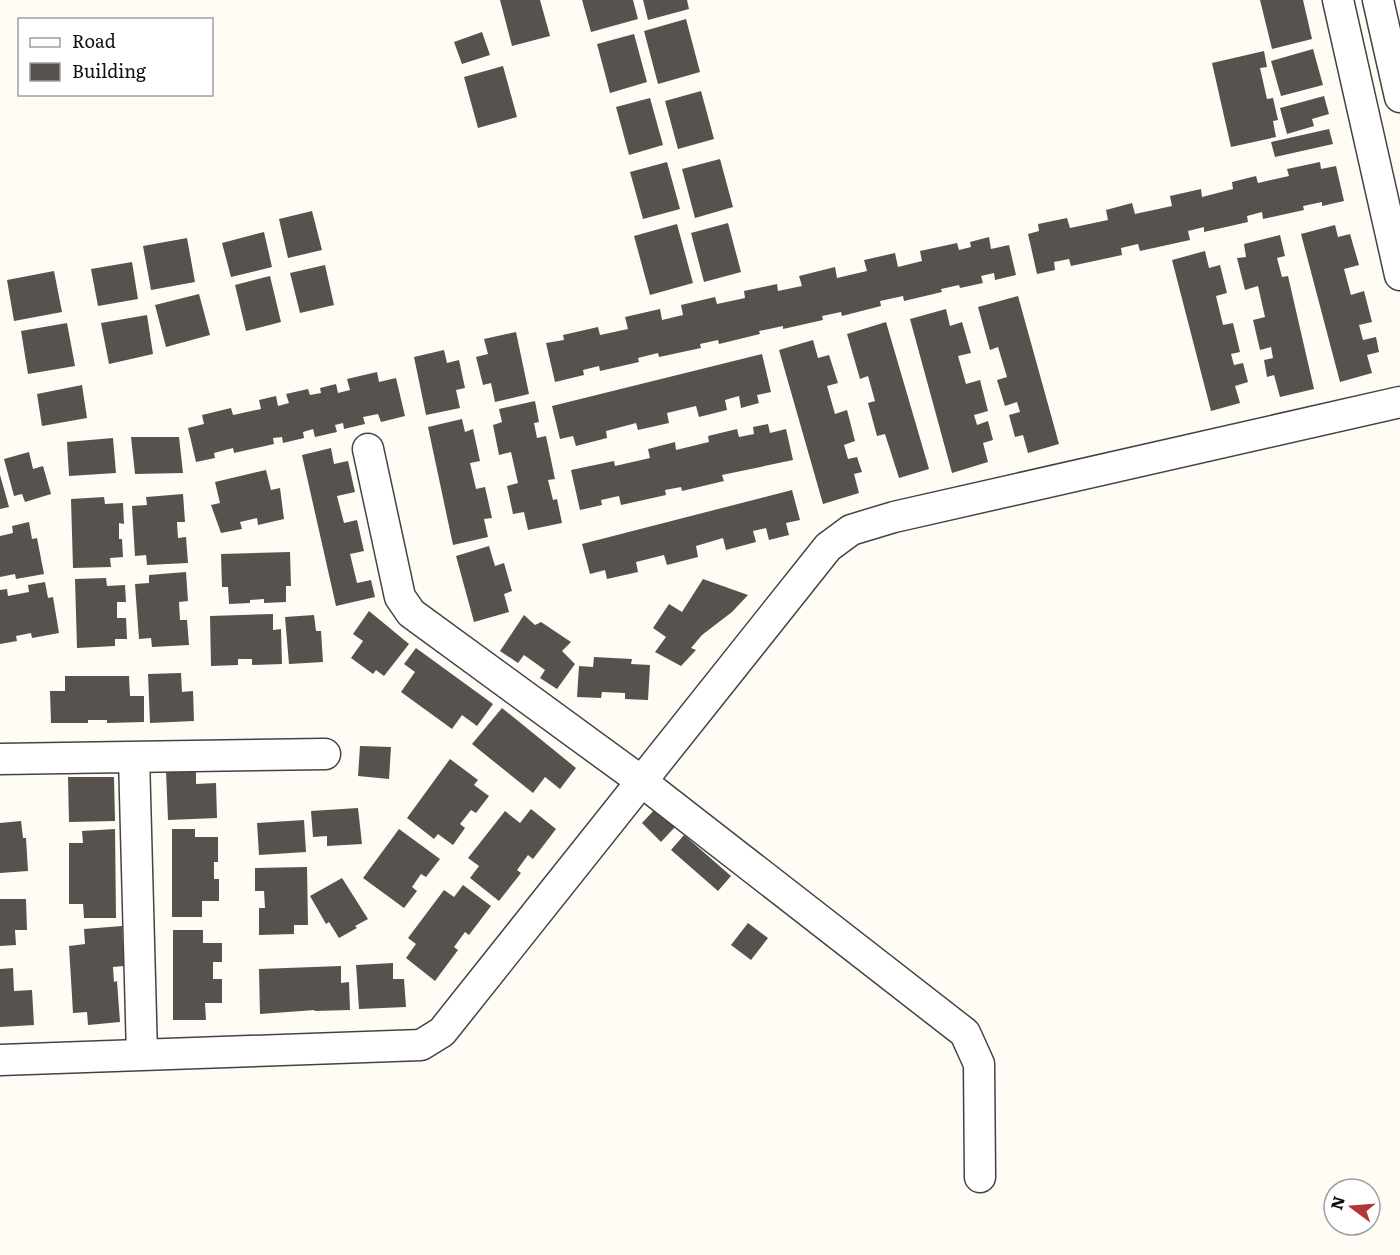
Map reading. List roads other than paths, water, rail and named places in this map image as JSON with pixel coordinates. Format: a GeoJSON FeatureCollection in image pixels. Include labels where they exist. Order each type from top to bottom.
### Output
{"type":"FeatureCollection","features":[{"type":"Feature","properties":{"kind":"street"},"geometry":{"type":"LineString","coordinates":[[1338,0],[1400,275]]}},
{"type":"Feature","properties":{"kind":"street"},"geometry":{"type":"LineString","coordinates":[[1378,0],[1400,97]]}},
{"type":"Feature","properties":{"kind":"street"},"geometry":{"type":"LineString","coordinates":[[0,1060],[421,1045],[442,1032],[828,547],[851,530],[894,517],[1400,402]]}},
{"type":"Feature","properties":{"kind":"street"},"geometry":{"type":"LineString","coordinates":[[368,449],[400,597],[411,613],[642,781],[965,1033],[979,1064],[980,1177]]}},
{"type":"Feature","properties":{"kind":"street"},"geometry":{"type":"LineString","coordinates":[[0,759],[325,754]]}},
{"type":"Feature","properties":{"kind":"street"},"geometry":{"type":"LineString","coordinates":[[134,757],[142,1055]]}}]}
